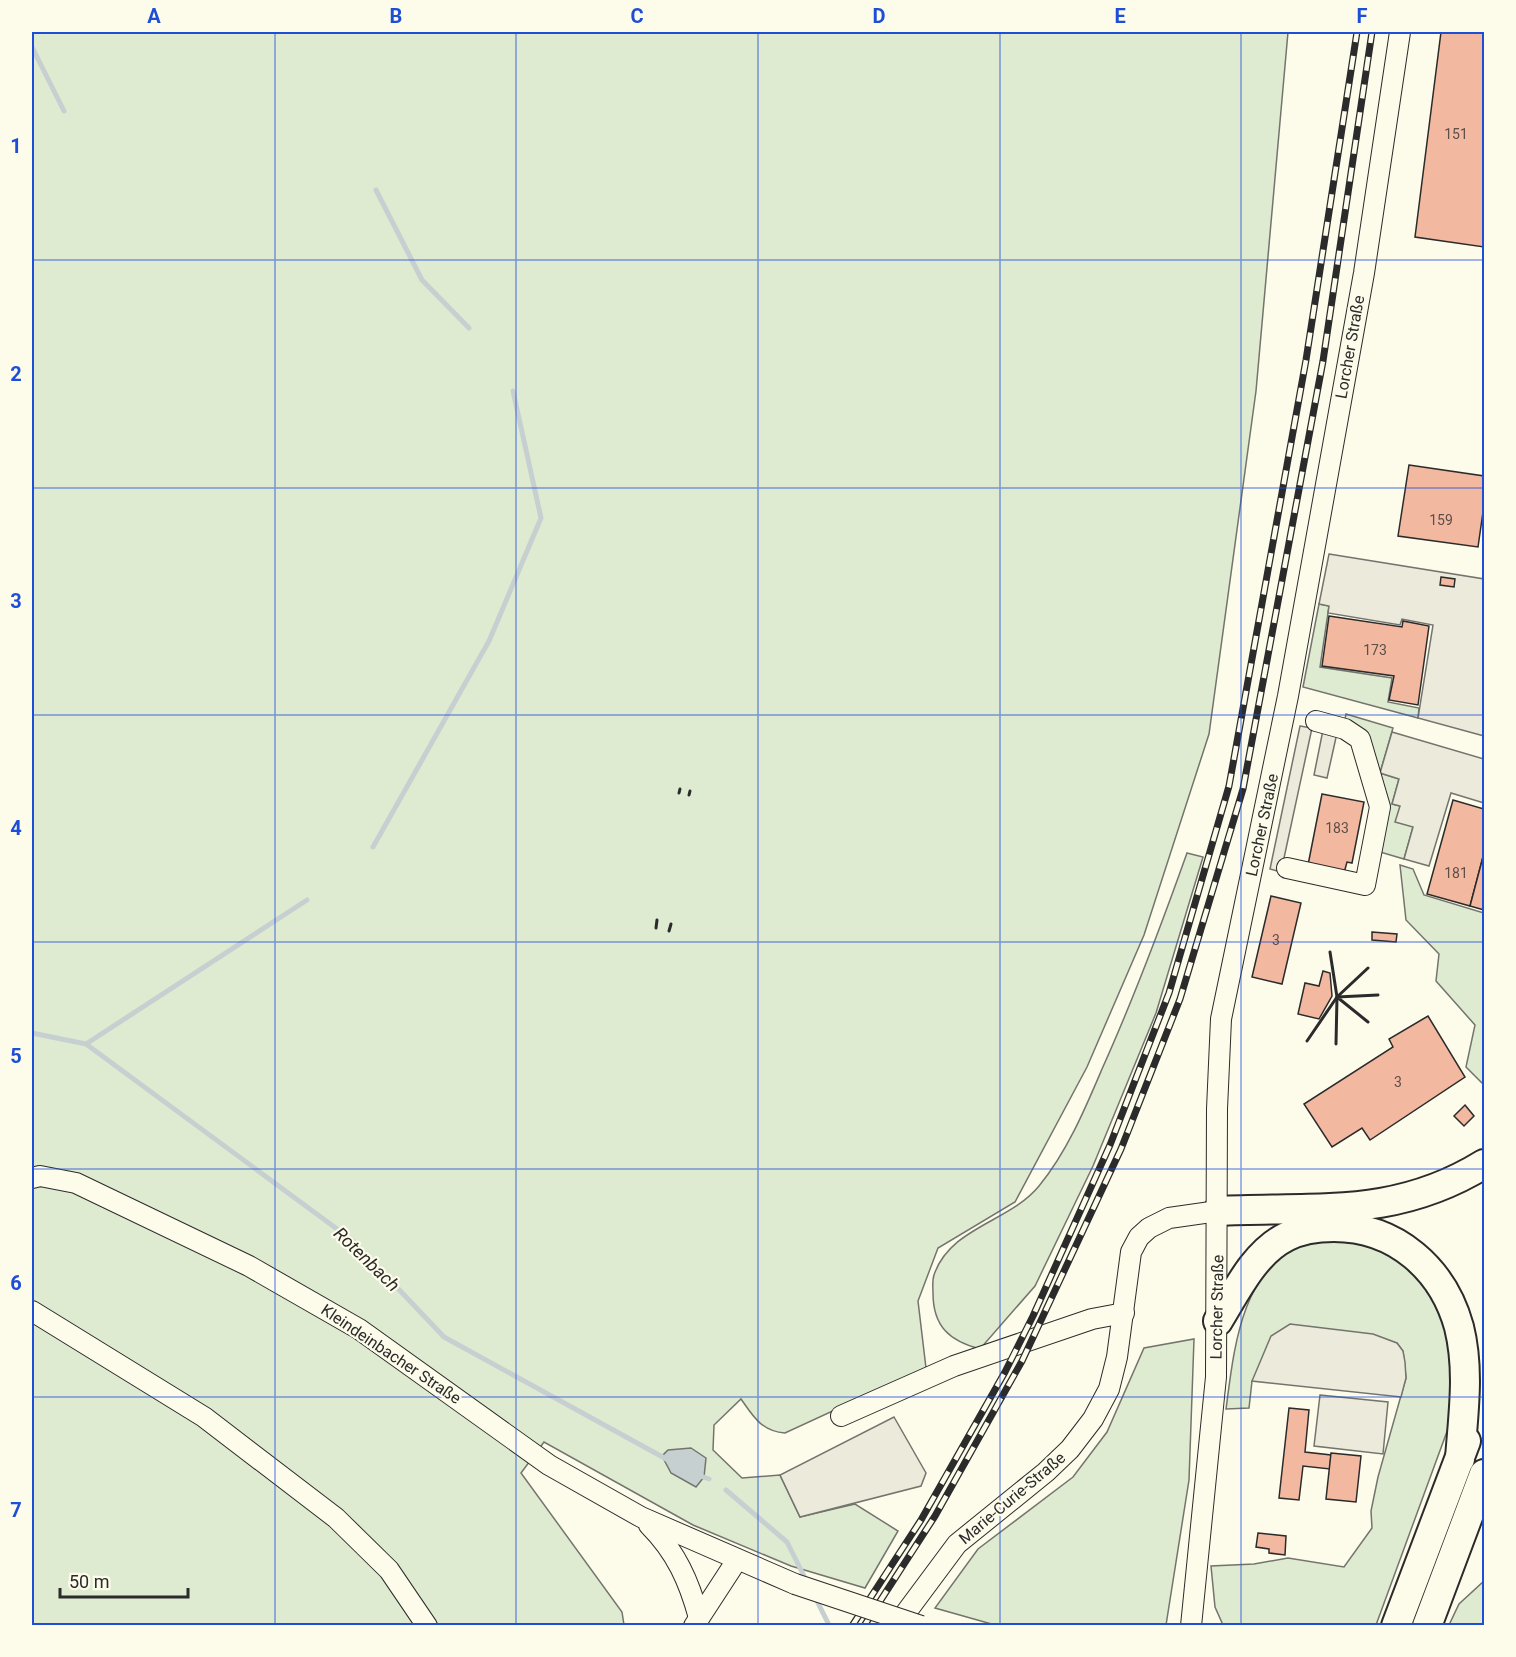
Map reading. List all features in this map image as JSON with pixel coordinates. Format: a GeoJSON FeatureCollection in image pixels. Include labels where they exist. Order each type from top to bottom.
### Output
{"type":"FeatureCollection","features":[{"type":"Feature","properties":{"kind":"highway"},"geometry":{"type":"LineString","coordinates":[[1218,1211],[1383,1204],[1444,1186],[1485,1164]]}},
{"type":"Feature","properties":{"kind":"highway"},"geometry":{"type":"LineString","coordinates":[[1218,1211],[1241,1226],[1303,1229],[1346,1227],[1370,1232],[1403,1247],[1422,1261],[1436,1277],[1453,1311],[1463,1349],[1466,1373],[1460,1459]]}},
{"type":"Feature","properties":{"kind":"highway"},"geometry":{"type":"LineString","coordinates":[[1218,1321],[1253,1266],[1284,1237],[1303,1229]]}},
{"type":"Feature","properties":{"kind":"highway"},"geometry":{"type":"LineString","coordinates":[[1396,1626],[1460,1459],[1485,1385]]}},
{"type":"Feature","properties":{"kind":"highway"},"geometry":{"type":"LineString","coordinates":[[1427,1626],[1485,1474]]}},
{"type":"Feature","properties":{"kind":"street","name":"Lorcher Straße"},"geometry":{"type":"LineString","coordinates":[[1191,1626],[1211,1445],[1218,1321],[1217,1109],[1221,1019],[1288,696],[1364,273],[1400,32]]}},
{"type":"Feature","properties":{"kind":"street"},"geometry":{"type":"LineString","coordinates":[[1287,868],[1365,885],[1380,807],[1360,739],[1345,729],[1316,721]]}},
{"type":"Feature","properties":{"kind":"street","name":"Kleindeinbacher Straße"},"geometry":{"type":"LineString","coordinates":[[32,1178],[40,1176],[76,1183],[249,1266],[359,1329],[549,1465],[641,1517],[795,1584],[921,1626]]}},
{"type":"Feature","properties":{"kind":"street","name":"Marie-Curie-Straße"},"geometry":{"type":"LineString","coordinates":[[896,1626],[957,1544],[1046,1472],[1083,1434],[1109,1389],[1124,1313],[1131,1252],[1139,1237],[1149,1228],[1169,1218],[1218,1211]]}},
{"type":"Feature","properties":{"kind":"street"},"geometry":{"type":"LineString","coordinates":[[32,1311],[204,1418],[336,1518],[389,1570],[427,1626]]}},
{"type":"Feature","properties":{"kind":"street"},"geometry":{"type":"LineString","coordinates":[[841,1416],[954,1366],[1092,1319],[1124,1313]]}},
{"type":"Feature","properties":{"kind":"street"},"geometry":{"type":"LineString","coordinates":[[641,1517],[667,1544],[682,1568],[697,1622]]}},
{"type":"Feature","properties":{"kind":"street"},"geometry":{"type":"LineString","coordinates":[[697,1622],[737,1560]]}},
{"type":"Feature","properties":{"kind":"street"},"geometry":{"type":"LineString","coordinates":[[1193,1604],[1206,1626]]}},
{"type":"Feature","properties":{"kind":"green space"},"geometry":{"type":"Polygon","coordinates":[[[32,32],[1288,32],[1256,391],[1209,734],[1144,935],[1087,1067],[1015,1202],[938,1248],[918,1301],[926,1368],[785,1433],[764,1426],[741,1399],[714,1425],[713,1450],[742,1478],[780,1475],[800,1517],[855,1504],[898,1531],[865,1588],[791,1566],[693,1525],[544,1442],[521,1473],[622,1612],[624,1625],[32,1626],[32,32]]]}},
{"type":"Feature","properties":{"kind":"green space"},"geometry":{"type":"Polygon","coordinates":[[[1319,604],[1329,606],[1320,667],[1392,678],[1388,702],[1419,708],[1418,718],[1303,687],[1319,604]]]}},
{"type":"Feature","properties":{"kind":"green space"},"geometry":{"type":"Polygon","coordinates":[[[1346,714],[1393,728],[1380,773],[1399,779],[1392,804],[1400,806],[1413,827],[1404,859],[1380,852],[1386,808],[1344,724],[1346,714]]]}},
{"type":"Feature","properties":{"kind":"green space"},"geometry":{"type":"Polygon","coordinates":[[[1187,853],[1203,857],[1156,1013],[1093,1166],[1035,1286],[980,1349],[960,1342],[945,1331],[936,1315],[933,1293],[934,1275],[942,1259],[953,1246],[1027,1198],[1049,1173],[1067,1145],[1125,1016],[1187,853]]]}},
{"type":"Feature","properties":{"kind":"green space"},"geometry":{"type":"Polygon","coordinates":[[[1400,865],[1413,869],[1424,895],[1484,913],[1484,1085],[1466,1067],[1475,1025],[1436,981],[1439,954],[1406,920],[1400,865]]]}},
{"type":"Feature","properties":{"kind":"green space"},"geometry":{"type":"Polygon","coordinates":[[[1333,1238],[1359,1241],[1406,1262],[1432,1291],[1447,1325],[1454,1372],[1449,1426],[1376,1625],[1223,1625],[1215,1607],[1211,1566],[1254,1564],[1288,1558],[1344,1567],[1372,1528],[1371,1511],[1378,1477],[1406,1378],[1403,1351],[1397,1343],[1252,1381],[1249,1408],[1226,1409],[1238,1336],[1254,1290],[1267,1270],[1284,1254],[1306,1242],[1333,1238]]]}},
{"type":"Feature","properties":{"kind":"green space"},"geometry":{"type":"Polygon","coordinates":[[[1194,1339],[1189,1480],[1166,1625],[995,1625],[935,1608],[978,1549],[1073,1477],[1107,1432],[1144,1348],[1194,1339]]]}},
{"type":"Feature","properties":{"kind":"green space"},"geometry":{"type":"Polygon","coordinates":[[[1484,1581],[1484,1625],[1449,1625],[1459,1604],[1484,1581]]]}},
{"type":"Feature","properties":{"kind":"shaded area"},"geometry":{"type":"Polygon","coordinates":[[[1329,554],[1484,579],[1484,736],[1418,718],[1433,625],[1402,619],[1400,625],[1328,613],[1329,606],[1319,604],[1329,554]]]}},
{"type":"Feature","properties":{"kind":"shaded area"},"geometry":{"type":"Polygon","coordinates":[[[1300,726],[1312,728],[1281,872],[1270,869],[1300,726]]]}},
{"type":"Feature","properties":{"kind":"shaded area"},"geometry":{"type":"Polygon","coordinates":[[[1323,730],[1337,733],[1327,778],[1314,775],[1323,730]]]}},
{"type":"Feature","properties":{"kind":"shaded area"},"geometry":{"type":"Polygon","coordinates":[[[1392,732],[1484,759],[1484,803],[1451,793],[1429,866],[1404,859],[1413,827],[1395,822],[1400,806],[1392,804],[1399,779],[1380,773],[1392,732]]]}},
{"type":"Feature","properties":{"kind":"shaded area"},"geometry":{"type":"Polygon","coordinates":[[[1290,1324],[1373,1334],[1397,1343],[1403,1351],[1405,1362],[1406,1378],[1401,1397],[1252,1381],[1271,1336],[1290,1324]]]}},
{"type":"Feature","properties":{"kind":"shaded area"},"geometry":{"type":"Polygon","coordinates":[[[1320,1395],[1388,1402],[1383,1454],[1314,1446],[1320,1395]]]}},
{"type":"Feature","properties":{"kind":"shaded area"},"geometry":{"type":"Polygon","coordinates":[[[894,1417],[926,1473],[921,1486],[800,1517],[780,1475],[894,1417]]]}},
{"type":"Feature","properties":{"kind":"shaded area"},"geometry":{"type":"Polygon","coordinates":[[[691,1448],[706,1458],[704,1477],[696,1487],[671,1473],[662,1456],[668,1450],[691,1448]]]}},
{"type":"Feature","properties":{"kind":"building"},"geometry":{"type":"Polygon","coordinates":[[[1441,32],[1484,32],[1484,247],[1415,237],[1441,32]]]}},
{"type":"Feature","properties":{"kind":"building"},"geometry":{"type":"Polygon","coordinates":[[[1409,465],[1484,476],[1484,505],[1478,547],[1398,536],[1409,465]]]}},
{"type":"Feature","properties":{"kind":"building"},"geometry":{"type":"Polygon","coordinates":[[[1441,577],[1455,579],[1454,587],[1440,585],[1441,577]]]}},
{"type":"Feature","properties":{"kind":"building"},"geometry":{"type":"Polygon","coordinates":[[[1329,616],[1402,627],[1403,621],[1429,626],[1418,705],[1389,700],[1394,676],[1322,666],[1329,616]]]}},
{"type":"Feature","properties":{"kind":"building"},"geometry":{"type":"Polygon","coordinates":[[[1322,794],[1364,802],[1352,863],[1347,862],[1344,873],[1308,865],[1322,794]]]}},
{"type":"Feature","properties":{"kind":"building"},"geometry":{"type":"Polygon","coordinates":[[[1453,800],[1484,809],[1484,853],[1470,906],[1427,894],[1453,800]]]}},
{"type":"Feature","properties":{"kind":"building"},"geometry":{"type":"Polygon","coordinates":[[[1484,853],[1484,910],[1470,906],[1484,853]]]}},
{"type":"Feature","properties":{"kind":"building"},"geometry":{"type":"Polygon","coordinates":[[[1271,896],[1301,903],[1282,984],[1252,977],[1271,896]]]}},
{"type":"Feature","properties":{"kind":"building"},"geometry":{"type":"Polygon","coordinates":[[[1372,932],[1397,934],[1396,942],[1372,940],[1372,932]]]}},
{"type":"Feature","properties":{"kind":"building"},"geometry":{"type":"Polygon","coordinates":[[[1323,971],[1330,973],[1332,996],[1319,1019],[1298,1014],[1305,983],[1319,986],[1323,971]]]}},
{"type":"Feature","properties":{"kind":"building"},"geometry":{"type":"Polygon","coordinates":[[[1428,1016],[1465,1077],[1370,1140],[1362,1128],[1332,1147],[1304,1104],[1393,1047],[1389,1039],[1428,1016]]]}},
{"type":"Feature","properties":{"kind":"building"},"geometry":{"type":"Polygon","coordinates":[[[1465,1105],[1474,1116],[1464,1126],[1454,1116],[1465,1105]]]}},
{"type":"Feature","properties":{"kind":"building"},"geometry":{"type":"Polygon","coordinates":[[[1289,1408],[1309,1410],[1305,1452],[1331,1455],[1330,1469],[1303,1466],[1299,1500],[1279,1498],[1289,1408]]]}},
{"type":"Feature","properties":{"kind":"building"},"geometry":{"type":"Polygon","coordinates":[[[1331,1453],[1361,1456],[1356,1502],[1326,1499],[1331,1453]]]}},
{"type":"Feature","properties":{"kind":"building"},"geometry":{"type":"Polygon","coordinates":[[[1258,1533],[1286,1536],[1285,1555],[1269,1553],[1269,1549],[1256,1547],[1258,1533]]]}},
{"type":"Feature","properties":{"kind":"waterway"},"geometry":{"type":"LineString","coordinates":[[32,47],[64,111]]}},
{"type":"Feature","properties":{"kind":"waterway"},"geometry":{"type":"LineString","coordinates":[[376,190],[422,280],[469,328]]}},
{"type":"Feature","properties":{"kind":"waterway"},"geometry":{"type":"LineString","coordinates":[[373,847],[489,641],[541,518],[513,391]]}},
{"type":"Feature","properties":{"kind":"waterway"},"geometry":{"type":"LineString","coordinates":[[86,1044],[307,900]]}},
{"type":"Feature","properties":{"kind":"waterway","name":"Rotenbach"},"geometry":{"type":"LineString","coordinates":[[32,1033],[86,1044],[352,1240],[444,1337],[668,1460]]}},
{"type":"Feature","properties":{"kind":"waterway","name":"Rotenbach"},"geometry":{"type":"LineString","coordinates":[[698,1475],[709,1479]]}},
{"type":"Feature","properties":{"kind":"waterway","name":"Rotenbach"},"geometry":{"type":"LineString","coordinates":[[726,1490],[787,1542],[807,1582]]}},
{"type":"Feature","properties":{"kind":"waterway","name":"Rotenbach"},"geometry":{"type":"LineString","coordinates":[[814,1595],[828,1623]]}},
{"type":"Feature","properties":{"kind":"railway"},"geometry":{"type":"LineString","coordinates":[[852,1626],[921,1520],[1005,1372],[1033,1316],[1110,1145],[1169,993],[1229,786],[1306,360],[1357,32]]}},
{"type":"Feature","properties":{"kind":"railway"},"geometry":{"type":"LineString","coordinates":[[864,1626],[935,1516],[1022,1361],[1121,1149],[1180,999],[1243,789],[1323,361],[1372,32]]}},
{"type":"Feature","properties":{"kind":"wall"},"geometry":{"type":"LineString","coordinates":[[679,793],[680,789]]}},
{"type":"Feature","properties":{"kind":"wall"},"geometry":{"type":"LineString","coordinates":[[689,795],[690,791]]}},
{"type":"Feature","properties":{"kind":"wall"},"geometry":{"type":"LineString","coordinates":[[656,928],[657,920]]}},
{"type":"Feature","properties":{"kind":"wall"},"geometry":{"type":"LineString","coordinates":[[669,931],[671,924]]}},
{"type":"Feature","properties":{"kind":"wall"},"geometry":{"type":"LineString","coordinates":[[1307,1041],[1337,997],[1330,952]]}},
{"type":"Feature","properties":{"kind":"wall"},"geometry":{"type":"LineString","coordinates":[[1336,1044],[1337,997],[1368,968]]}},
{"type":"Feature","properties":{"kind":"wall"},"geometry":{"type":"LineString","coordinates":[[1368,1022],[1337,997],[1378,995]]}}]}
